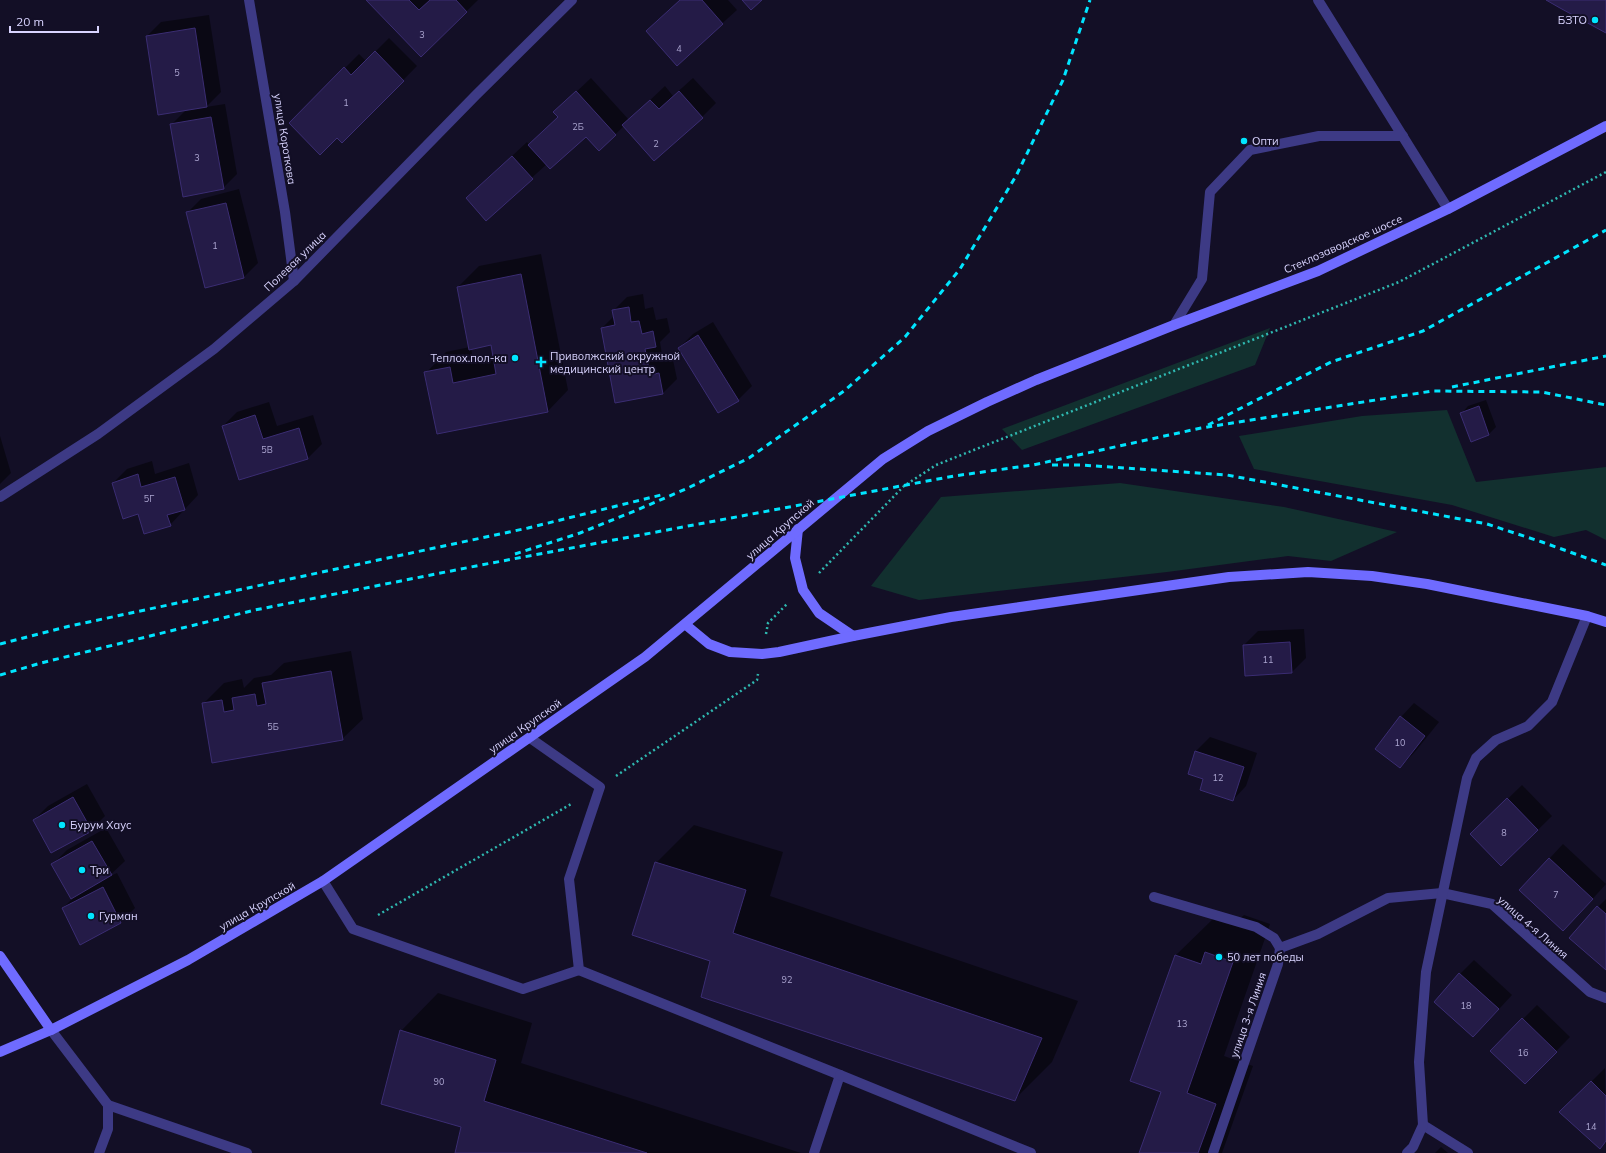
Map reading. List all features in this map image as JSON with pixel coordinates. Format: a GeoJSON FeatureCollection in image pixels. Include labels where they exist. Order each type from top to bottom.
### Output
{"type":"FeatureCollection","features":[{"type":"Feature","properties":{"kind":"main road","name":"Стеклозаводское шоссе"},"geometry":{"type":"LineString","coordinates":[[1036,380],[1174,325],[1318,271],[1448,209],[1606,126]]}},
{"type":"Feature","properties":{"kind":"main road","name":"улица Крупской"},"geometry":{"type":"LineString","coordinates":[[0,1052],[50,1030],[188,960],[324,881],[645,658],[686,625],[798,528],[883,459],[928,431],[1036,380]]}},
{"type":"Feature","properties":{"kind":"main road"},"geometry":{"type":"LineString","coordinates":[[798,528],[795,558],[803,590],[819,613],[853,636]]}},
{"type":"Feature","properties":{"kind":"main road"},"geometry":{"type":"LineString","coordinates":[[686,625],[709,644],[730,652],[762,654],[779,652],[952,617],[1229,577],[1308,572],[1372,576],[1419,583],[1587,616],[1606,622]]}},
{"type":"Feature","properties":{"kind":"main road"},"geometry":{"type":"LineString","coordinates":[[0,956],[50,1030]]}},
{"type":"Feature","properties":{"kind":"street","name":"улица Короткова"},"geometry":{"type":"LineString","coordinates":[[249,0],[285,212],[294,281]]}},
{"type":"Feature","properties":{"kind":"street","name":"Полевая улица"},"geometry":{"type":"LineString","coordinates":[[0,497],[98,434],[214,349],[294,281],[465,106],[572,0]]}},
{"type":"Feature","properties":{"kind":"street"},"geometry":{"type":"LineString","coordinates":[[1318,0],[1448,209]]}},
{"type":"Feature","properties":{"kind":"street"},"geometry":{"type":"LineString","coordinates":[[1174,325],[1202,279],[1210,192],[1250,150],[1319,136],[1403,136]]}},
{"type":"Feature","properties":{"kind":"street"},"geometry":{"type":"LineString","coordinates":[[1407,1153],[1413,1147],[1423,1125],[1419,1062],[1426,972],[1467,778],[1476,758],[1496,740],[1528,726],[1552,702],[1587,616]]}},
{"type":"Feature","properties":{"kind":"street"},"geometry":{"type":"LineString","coordinates":[[530,738],[600,788],[569,879],[579,970]]}},
{"type":"Feature","properties":{"kind":"street"},"geometry":{"type":"LineString","coordinates":[[324,881],[353,929],[523,989],[579,970],[1031,1153]]}},
{"type":"Feature","properties":{"kind":"street","name":"улица 4-я Линия"},"geometry":{"type":"LineString","coordinates":[[1280,948],[1318,934],[1388,898],[1442,893],[1492,904],[1590,992],[1606,998]]}},
{"type":"Feature","properties":{"kind":"street"},"geometry":{"type":"LineString","coordinates":[[1154,897],[1256,927],[1274,938],[1280,948]]}},
{"type":"Feature","properties":{"kind":"street","name":"улица 3-я Линия"},"geometry":{"type":"LineString","coordinates":[[1213,1153],[1278,964],[1280,948]]}},
{"type":"Feature","properties":{"kind":"street"},"geometry":{"type":"LineString","coordinates":[[50,1030],[108,1105],[247,1153]]}},
{"type":"Feature","properties":{"kind":"street"},"geometry":{"type":"LineString","coordinates":[[814,1153],[840,1076]]}},
{"type":"Feature","properties":{"kind":"street"},"geometry":{"type":"LineString","coordinates":[[99,1153],[108,1129],[108,1105]]}},
{"type":"Feature","properties":{"kind":"street"},"geometry":{"type":"LineString","coordinates":[[1423,1125],[1468,1153]]}},
{"type":"Feature","properties":{"kind":"path"},"geometry":{"type":"LineString","coordinates":[[353,929],[600,788],[757,680],[768,623],[803,590],[904,486],[936,465],[1399,282],[1606,172]]}},
{"type":"Feature","properties":{"kind":"green space"},"geometry":{"type":"Polygon","coordinates":[[[1270,328],[1255,365],[1022,450],[1002,429],[1270,328]]]}},
{"type":"Feature","properties":{"kind":"green space"},"geometry":{"type":"Polygon","coordinates":[[[1447,410],[1476,482],[1606,467],[1606,540],[1586,530],[1554,537],[1452,505],[1254,469],[1239,436],[1362,416],[1447,410]]]}},
{"type":"Feature","properties":{"kind":"green space"},"geometry":{"type":"Polygon","coordinates":[[[1120,483],[1284,507],[1397,532],[1331,561],[1288,556],[1167,572],[919,600],[871,586],[941,497],[1120,483]]]}},
{"type":"Feature","properties":{"kind":"building"},"geometry":{"type":"Polygon","coordinates":[[[366,0],[409,0],[419,10],[430,0],[456,0],[467,12],[421,57],[366,0]]]}},
{"type":"Feature","properties":{"kind":"building"},"geometry":{"type":"Polygon","coordinates":[[[680,0],[702,0],[723,24],[677,66],[646,31],[680,0]]]}},
{"type":"Feature","properties":{"kind":"building"},"geometry":{"type":"Polygon","coordinates":[[[742,0],[762,0],[751,10],[742,0]]]}},
{"type":"Feature","properties":{"kind":"building","name":"БЗТО"},"geometry":{"type":"Polygon","coordinates":[[[1546,0],[1606,0],[1606,33],[1560,8],[1546,0]]]}},
{"type":"Feature","properties":{"kind":"building"},"geometry":{"type":"Polygon","coordinates":[[[195,28],[207,107],[158,115],[146,36],[195,28]]]}},
{"type":"Feature","properties":{"kind":"building"},"geometry":{"type":"Polygon","coordinates":[[[375,51],[404,81],[342,143],[337,138],[320,155],[289,123],[344,67],[351,75],[375,51]]]}},
{"type":"Feature","properties":{"kind":"building"},"geometry":{"type":"Polygon","coordinates":[[[576,91],[616,135],[599,151],[586,137],[550,169],[528,145],[558,117],[553,112],[576,91]]]}},
{"type":"Feature","properties":{"kind":"building"},"geometry":{"type":"Polygon","coordinates":[[[679,91],[703,118],[654,161],[622,125],[650,100],[659,109],[679,91]]]}},
{"type":"Feature","properties":{"kind":"building"},"geometry":{"type":"Polygon","coordinates":[[[211,117],[224,189],[183,197],[170,124],[211,117]]]}},
{"type":"Feature","properties":{"kind":"building"},"geometry":{"type":"Polygon","coordinates":[[[512,156],[533,179],[486,221],[466,198],[512,156]]]}},
{"type":"Feature","properties":{"kind":"building"},"geometry":{"type":"Polygon","coordinates":[[[226,203],[244,278],[205,288],[186,212],[226,203]]]}},
{"type":"Feature","properties":{"kind":"building","name":"Теплох.пол-ка"},"geometry":{"type":"Polygon","coordinates":[[[521,274],[548,412],[437,434],[424,372],[450,367],[453,383],[496,374],[491,345],[469,350],[457,287],[521,274]]]}},
{"type":"Feature","properties":{"kind":"building"},"geometry":{"type":"Polygon","coordinates":[[[629,307],[631,322],[639,321],[642,334],[653,331],[656,347],[645,349],[650,375],[659,373],[663,394],[615,403],[601,328],[615,325],[612,310],[629,307]]]}},
{"type":"Feature","properties":{"kind":"building"},"geometry":{"type":"Polygon","coordinates":[[[698,335],[739,401],[718,413],[678,348],[698,335]]]}},
{"type":"Feature","properties":{"kind":"building"},"geometry":{"type":"Polygon","coordinates":[[[1479,406],[1489,435],[1471,442],[1460,413],[1479,406]]]}},
{"type":"Feature","properties":{"kind":"building"},"geometry":{"type":"Polygon","coordinates":[[[255,415],[263,439],[299,428],[308,459],[239,480],[222,426],[255,415]]]}},
{"type":"Feature","properties":{"kind":"building"},"geometry":{"type":"Polygon","coordinates":[[[138,474],[141,487],[175,477],[185,510],[167,515],[171,526],[144,534],[138,514],[123,519],[112,483],[138,474]]]}},
{"type":"Feature","properties":{"kind":"building"},"geometry":{"type":"Polygon","coordinates":[[[1290,642],[1292,673],[1245,676],[1243,645],[1290,642]]]}},
{"type":"Feature","properties":{"kind":"building"},"geometry":{"type":"Polygon","coordinates":[[[331,671],[343,740],[212,763],[202,703],[222,700],[224,712],[234,710],[232,698],[255,694],[257,706],[266,704],[262,683],[331,671]]]}},
{"type":"Feature","properties":{"kind":"building"},"geometry":{"type":"Polygon","coordinates":[[[1400,716],[1425,736],[1400,768],[1375,749],[1400,716]]]}},
{"type":"Feature","properties":{"kind":"building"},"geometry":{"type":"Polygon","coordinates":[[[1195,751],[1244,767],[1233,801],[1200,790],[1203,779],[1188,774],[1195,751]]]}},
{"type":"Feature","properties":{"kind":"building","name":"Бурум Хаус"},"geometry":{"type":"Polygon","coordinates":[[[73,797],[92,831],[51,853],[33,820],[73,797]]]}},
{"type":"Feature","properties":{"kind":"building"},"geometry":{"type":"Polygon","coordinates":[[[1507,798],[1538,830],[1501,866],[1470,834],[1507,798]]]}},
{"type":"Feature","properties":{"kind":"building","name":"Три"},"geometry":{"type":"Polygon","coordinates":[[[92,841],[112,875],[71,899],[51,864],[92,841]]]}},
{"type":"Feature","properties":{"kind":"building"},"geometry":{"type":"Polygon","coordinates":[[[1549,858],[1593,899],[1563,931],[1519,890],[1549,858]]]}},
{"type":"Feature","properties":{"kind":"building"},"geometry":{"type":"Polygon","coordinates":[[[655,862],[746,890],[733,933],[1042,1038],[1015,1101],[701,997],[710,961],[632,935],[655,862]]]}},
{"type":"Feature","properties":{"kind":"building","name":"Гурман"},"geometry":{"type":"Polygon","coordinates":[[[103,887],[121,923],[80,945],[62,908],[103,887]]]}},
{"type":"Feature","properties":{"kind":"building"},"geometry":{"type":"Polygon","coordinates":[[[1597,906],[1606,914],[1606,970],[1569,938],[1597,906]]]}},
{"type":"Feature","properties":{"kind":"building"},"geometry":{"type":"Polygon","coordinates":[[[1205,952],[1233,962],[1187,1093],[1216,1104],[1198,1153],[1139,1153],[1161,1092],[1130,1081],[1175,955],[1201,964],[1205,952]]]}},
{"type":"Feature","properties":{"kind":"building"},"geometry":{"type":"Polygon","coordinates":[[[1459,973],[1499,1009],[1473,1037],[1434,1002],[1459,973]]]}},
{"type":"Feature","properties":{"kind":"building"},"geometry":{"type":"Polygon","coordinates":[[[1522,1018],[1557,1052],[1525,1084],[1490,1051],[1522,1018]]]}},
{"type":"Feature","properties":{"kind":"building"},"geometry":{"type":"Polygon","coordinates":[[[400,1030],[496,1060],[484,1101],[647,1153],[455,1153],[461,1127],[381,1104],[400,1030]]]}},
{"type":"Feature","properties":{"kind":"building"},"geometry":{"type":"Polygon","coordinates":[[[1591,1081],[1606,1096],[1606,1141],[1600,1149],[1559,1112],[1591,1081]]]}},
{"type":"Feature","properties":{"kind":"railway"},"geometry":{"type":"LineString","coordinates":[[515,554],[580,533],[637,510],[688,488],[749,458],[844,391],[905,337],[960,269],[1016,176],[1063,80],[1090,0]]}},
{"type":"Feature","properties":{"kind":"railway"},"geometry":{"type":"LineString","coordinates":[[1208,425],[1331,362],[1423,331],[1606,230]]}},
{"type":"Feature","properties":{"kind":"railway"},"geometry":{"type":"LineString","coordinates":[[1452,387],[1606,356]]}},
{"type":"Feature","properties":{"kind":"railway"},"geometry":{"type":"LineString","coordinates":[[0,675],[41,663],[255,610],[481,565],[954,476],[1033,465],[1201,428],[1432,391],[1542,392],[1606,405]]}},
{"type":"Feature","properties":{"kind":"railway"},"geometry":{"type":"LineString","coordinates":[[1052,465],[1080,465],[1227,475],[1487,524],[1606,565]]}},
{"type":"Feature","properties":{"kind":"railway"},"geometry":{"type":"LineString","coordinates":[[0,644],[70,626],[528,528],[665,494]]}},
{"type":"Feature","properties":{"kind":"place","name":"БЗТО"},"geometry":{"type":"Point","coordinates":[1595,20]}},
{"type":"Feature","properties":{"kind":"place","name":"Опти"},"geometry":{"type":"Point","coordinates":[1244,141]}},
{"type":"Feature","properties":{"kind":"place","name":"Теплох.пол-ка"},"geometry":{"type":"Point","coordinates":[515,358]}},
{"type":"Feature","properties":{"kind":"place","name":"Приволжский окружной медицинский центр"},"geometry":{"type":"Point","coordinates":[541,362]}},
{"type":"Feature","properties":{"kind":"place","name":"Бурум Хаус"},"geometry":{"type":"Point","coordinates":[62,825]}},
{"type":"Feature","properties":{"kind":"place","name":"Три"},"geometry":{"type":"Point","coordinates":[82,870]}},
{"type":"Feature","properties":{"kind":"place","name":"Гурман"},"geometry":{"type":"Point","coordinates":[91,916]}},
{"type":"Feature","properties":{"kind":"place","name":"50 лет победы"},"geometry":{"type":"Point","coordinates":[1219,957]}}]}
